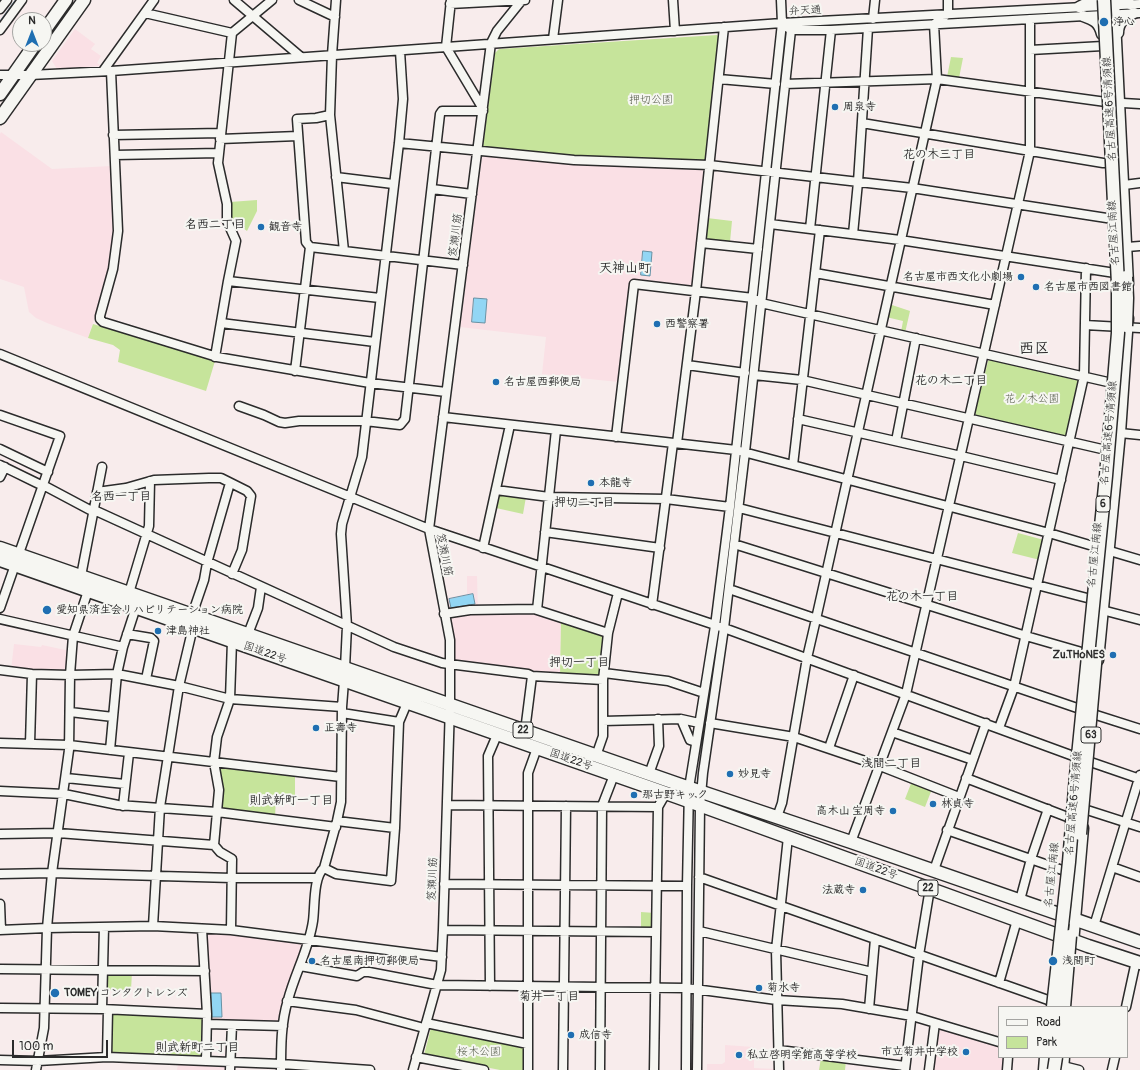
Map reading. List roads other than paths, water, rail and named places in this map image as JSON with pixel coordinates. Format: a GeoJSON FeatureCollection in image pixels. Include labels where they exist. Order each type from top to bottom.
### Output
{"type":"FeatureCollection","features":[{"type":"Feature","properties":{"kind":"highway"},"geometry":{"type":"LineString","coordinates":[[52,20],[66,0]]}},
{"type":"Feature","properties":{"kind":"highway"},"geometry":{"type":"LineString","coordinates":[[0,118],[84,0]]}},
{"type":"Feature","properties":{"kind":"highway","name":"名古屋高速6号清須線"},"geometry":{"type":"LineString","coordinates":[[1063,1006],[1064,952],[1069,862],[1076,776],[1106,476],[1118,333],[1116,5]]}},
{"type":"Feature","properties":{"kind":"highway"},"geometry":{"type":"LineString","coordinates":[[0,94],[30,52]]}},
{"type":"Feature","properties":{"kind":"highway","name":"国道22号"},"geometry":{"type":"LineString","coordinates":[[0,548],[17,560],[88,591],[666,793],[1017,920],[1138,962]]}},
{"type":"Feature","properties":{"kind":"highway","name":"国道22号"},"geometry":{"type":"LineString","coordinates":[[0,560],[17,560],[81,576],[596,756],[934,870],[1140,942]]}},
{"type":"Feature","properties":{"kind":"highway","name":"名古屋高速6号清須線"},"geometry":{"type":"LineString","coordinates":[[1051,1005],[1064,952]]}},
{"type":"Feature","properties":{"kind":"highway"},"geometry":{"type":"LineString","coordinates":[[1045,1070],[1048,1058]]}},
{"type":"Feature","properties":{"kind":"highway"},"geometry":{"type":"LineString","coordinates":[[1048,1058],[1048,1070]]}},
{"type":"Feature","properties":{"kind":"main road"},"geometry":{"type":"LineString","coordinates":[[1081,12],[1116,5],[1125,18],[1118,27],[1116,38]]}},
{"type":"Feature","properties":{"kind":"main road","name":"名古屋江南線"},"geometry":{"type":"LineString","coordinates":[[1051,1005],[1106,450],[1116,327],[1113,219],[1102,34],[1116,5]]}},
{"type":"Feature","properties":{"kind":"main road","name":"名古屋江南線"},"geometry":{"type":"LineString","coordinates":[[1068,1006],[1074,920],[1102,610],[1120,433],[1128,327],[1129,298],[1116,38],[1116,5]]}},
{"type":"Feature","properties":{"kind":"main road"},"geometry":{"type":"LineString","coordinates":[[1081,12],[1096,22],[1100,27],[1102,34]]}},
{"type":"Feature","properties":{"kind":"main road"},"geometry":{"type":"LineString","coordinates":[[1040,1070],[1042,1058]]}},
{"type":"Feature","properties":{"kind":"street"},"geometry":{"type":"LineString","coordinates":[[0,9],[7,0]]}},
{"type":"Feature","properties":{"kind":"street"},"geometry":{"type":"LineString","coordinates":[[0,30],[22,0]]}},
{"type":"Feature","properties":{"kind":"street"},"geometry":{"type":"LineString","coordinates":[[154,0],[107,71],[115,155],[117,241],[114,269],[100,319],[103,322],[215,357],[370,383],[446,392]]}},
{"type":"Feature","properties":{"kind":"street"},"geometry":{"type":"LineString","coordinates":[[234,0],[301,57]]}},
{"type":"Feature","properties":{"kind":"street"},"geometry":{"type":"LineString","coordinates":[[215,357],[236,241],[227,221],[227,204],[218,162],[232,33],[272,0]]}},
{"type":"Feature","properties":{"kind":"street"},"geometry":{"type":"LineString","coordinates":[[299,0],[335,17]]}},
{"type":"Feature","properties":{"kind":"street"},"geometry":{"type":"LineString","coordinates":[[336,0],[330,116],[344,251]]}},
{"type":"Feature","properties":{"kind":"street"},"geometry":{"type":"LineString","coordinates":[[491,44],[497,31],[522,0]]}},
{"type":"Feature","properties":{"kind":"street"},"geometry":{"type":"LineString","coordinates":[[238,406],[285,423],[299,421],[365,421],[400,425],[405,419],[440,114],[442,111],[483,110],[446,47],[451,2],[526,0]]}},
{"type":"Feature","properties":{"kind":"street"},"geometry":{"type":"LineString","coordinates":[[553,39],[558,0]]}},
{"type":"Feature","properties":{"kind":"street"},"geometry":{"type":"LineString","coordinates":[[673,0],[675,31]]}},
{"type":"Feature","properties":{"kind":"street"},"geometry":{"type":"LineString","coordinates":[[686,1070],[687,886],[694,804],[701,791],[724,628],[734,544],[736,450],[776,84],[782,23],[781,0]]}},
{"type":"Feature","properties":{"kind":"street"},"geometry":{"type":"LineString","coordinates":[[873,18],[875,0]]}},
{"type":"Feature","properties":{"kind":"street"},"geometry":{"type":"LineString","coordinates":[[934,24],[948,14],[948,0]]}},
{"type":"Feature","properties":{"kind":"street"},"geometry":{"type":"LineString","coordinates":[[782,23],[791,30],[831,30],[1030,19],[1081,12],[1116,5]]}},
{"type":"Feature","properties":{"kind":"street","name":"弁天通"},"geometry":{"type":"LineString","coordinates":[[0,75],[13,76],[228,63],[782,23],[948,14],[1081,12]]}},
{"type":"Feature","properties":{"kind":"street"},"geometry":{"type":"LineString","coordinates":[[145,13],[232,33]]}},
{"type":"Feature","properties":{"kind":"street"},"geometry":{"type":"LineString","coordinates":[[851,842],[906,694],[1030,151],[1030,19]]}},
{"type":"Feature","properties":{"kind":"street"},"geometry":{"type":"LineString","coordinates":[[777,817],[782,803],[807,658],[937,78],[934,24]]}},
{"type":"Feature","properties":{"kind":"street"},"geometry":{"type":"LineString","coordinates":[[652,605],[666,499],[687,365],[724,28]]}},
{"type":"Feature","properties":{"kind":"street"},"geometry":{"type":"LineString","coordinates":[[853,234],[858,182],[868,28]]}},
{"type":"Feature","properties":{"kind":"street"},"geometry":{"type":"LineString","coordinates":[[697,1070],[699,877],[694,804],[689,788],[734,507],[745,452],[791,30]]}},
{"type":"Feature","properties":{"kind":"street"},"geometry":{"type":"LineString","coordinates":[[810,229],[831,30]]}},
{"type":"Feature","properties":{"kind":"street","name":"笈瀬川筋"},"geometry":{"type":"LineString","coordinates":[[413,1070],[442,957],[450,705],[450,640],[429,529],[491,44]]}},
{"type":"Feature","properties":{"kind":"street"},"geometry":{"type":"LineString","coordinates":[[1030,50],[1103,46]]}},
{"type":"Feature","properties":{"kind":"street"},"geometry":{"type":"LineString","coordinates":[[345,668],[347,626],[341,534],[342,524],[362,457],[393,184],[399,144],[403,99],[400,51]]}},
{"type":"Feature","properties":{"kind":"street"},"geometry":{"type":"LineString","coordinates":[[785,84],[937,78],[1106,102],[1140,104]]}},
{"type":"Feature","properties":{"kind":"street"},"geometry":{"type":"LineString","coordinates":[[719,79],[776,84]]}},
{"type":"Feature","properties":{"kind":"street"},"geometry":{"type":"LineString","coordinates":[[471,89],[485,91]]}},
{"type":"Feature","properties":{"kind":"street"},"geometry":{"type":"LineString","coordinates":[[330,116],[297,118],[306,242],[310,247],[463,265]]}},
{"type":"Feature","properties":{"kind":"street"},"geometry":{"type":"LineString","coordinates":[[862,123],[1110,163]]}},
{"type":"Feature","properties":{"kind":"street"},"geometry":{"type":"LineString","coordinates":[[113,136],[298,136]]}},
{"type":"Feature","properties":{"kind":"street"},"geometry":{"type":"LineString","coordinates":[[399,144],[574,160],[709,165],[912,188],[1113,219]]}},
{"type":"Feature","properties":{"kind":"street"},"geometry":{"type":"LineString","coordinates":[[115,155],[219,153]]}},
{"type":"Feature","properties":{"kind":"street"},"geometry":{"type":"LineString","coordinates":[[336,177],[393,184]]}},
{"type":"Feature","properties":{"kind":"street"},"geometry":{"type":"LineString","coordinates":[[1124,185],[1140,183]]}},
{"type":"Feature","properties":{"kind":"street"},"geometry":{"type":"LineString","coordinates":[[432,189],[472,194]]}},
{"type":"Feature","properties":{"kind":"street"},"geometry":{"type":"LineString","coordinates":[[770,224],[900,240],[1115,273]]}},
{"type":"Feature","properties":{"kind":"street"},"geometry":{"type":"LineString","coordinates":[[793,465],[820,230]]}},
{"type":"Feature","properties":{"kind":"street"},"geometry":{"type":"LineString","coordinates":[[701,243],[758,249]]}},
{"type":"Feature","properties":{"kind":"street"},"geometry":{"type":"LineString","coordinates":[[1126,247],[1140,246]]}},
{"type":"Feature","properties":{"kind":"street"},"geometry":{"type":"LineString","coordinates":[[295,371],[310,247]]}},
{"type":"Feature","properties":{"kind":"street"},"geometry":{"type":"LineString","coordinates":[[999,728],[1014,686],[1084,376],[1086,268]]}},
{"type":"Feature","properties":{"kind":"street"},"geometry":{"type":"LineString","coordinates":[[815,273],[995,305]]}},
{"type":"Feature","properties":{"kind":"street"},"geometry":{"type":"LineString","coordinates":[[228,281],[380,298]]}},
{"type":"Feature","properties":{"kind":"street"},"geometry":{"type":"LineString","coordinates":[[616,437],[634,284],[753,298],[761,303],[1112,383]]}},
{"type":"Feature","properties":{"kind":"street"},"geometry":{"type":"LineString","coordinates":[[221,323],[375,342]]}},
{"type":"Feature","properties":{"kind":"street"},"geometry":{"type":"LineString","coordinates":[[1085,325],[1140,328]]}},
{"type":"Feature","properties":{"kind":"street"},"geometry":{"type":"LineString","coordinates":[[896,441],[916,338]]}},
{"type":"Feature","properties":{"kind":"street"},"geometry":{"type":"LineString","coordinates":[[0,354],[429,529],[541,568],[724,628],[1076,757],[1140,777],[1094,926]]}},
{"type":"Feature","properties":{"kind":"street"},"geometry":{"type":"LineString","coordinates":[[687,365],[745,373]]}},
{"type":"Feature","properties":{"kind":"street"},"geometry":{"type":"LineString","coordinates":[[754,375],[802,380],[1106,450]]}},
{"type":"Feature","properties":{"kind":"street"},"geometry":{"type":"LineString","coordinates":[[0,415],[60,436],[0,608]]}},
{"type":"Feature","properties":{"kind":"street"},"geometry":{"type":"LineString","coordinates":[[443,417],[736,450],[1108,549],[1140,560]]}},
{"type":"Feature","properties":{"kind":"street"},"geometry":{"type":"LineString","coordinates":[[798,419],[1061,480]]}},
{"type":"Feature","properties":{"kind":"street"},"geometry":{"type":"LineString","coordinates":[[483,548],[510,425]]}},
{"type":"Feature","properties":{"kind":"street"},"geometry":{"type":"LineString","coordinates":[[537,610],[556,430]]}},
{"type":"Feature","properties":{"kind":"street"},"geometry":{"type":"LineString","coordinates":[[1120,433],[1140,435]]}},
{"type":"Feature","properties":{"kind":"street"},"geometry":{"type":"LineString","coordinates":[[0,449],[48,472]]}},
{"type":"Feature","properties":{"kind":"street"},"geometry":{"type":"LineString","coordinates":[[0,477],[2,466],[43,485],[90,510],[94,510],[347,626],[394,647],[442,663],[528,674],[532,676],[604,677],[668,681],[704,693]]}},
{"type":"Feature","properties":{"kind":"street"},"geometry":{"type":"LineString","coordinates":[[81,576],[102,467]]}},
{"type":"Feature","properties":{"kind":"street"},"geometry":{"type":"LineString","coordinates":[[97,492],[126,488],[150,481],[208,478],[221,478],[247,491],[251,496],[242,550],[232,574]]}},
{"type":"Feature","properties":{"kind":"street"},"geometry":{"type":"LineString","coordinates":[[129,593],[147,535],[150,518],[150,481]]}},
{"type":"Feature","properties":{"kind":"street"},"geometry":{"type":"LineString","coordinates":[[153,926],[160,807],[179,686],[193,627],[192,615],[204,580],[207,563],[230,483]]}},
{"type":"Feature","properties":{"kind":"street"},"geometry":{"type":"LineString","coordinates":[[496,490],[549,497],[666,499],[734,507],[1091,599]]}},
{"type":"Feature","properties":{"kind":"street"},"geometry":{"type":"LineString","coordinates":[[545,532],[660,548]]}},
{"type":"Feature","properties":{"kind":"street"},"geometry":{"type":"LineString","coordinates":[[734,544],[926,605],[1085,653]]}},
{"type":"Feature","properties":{"kind":"street"},"geometry":{"type":"LineString","coordinates":[[248,634],[258,608],[261,587]]}},
{"type":"Feature","properties":{"kind":"street"},"geometry":{"type":"LineString","coordinates":[[729,590],[1080,709]]}},
{"type":"Feature","properties":{"kind":"street"},"geometry":{"type":"LineString","coordinates":[[36,1070],[44,1028],[46,928],[69,745],[70,675],[73,636],[88,591]]}},
{"type":"Feature","properties":{"kind":"street"},"geometry":{"type":"LineString","coordinates":[[596,756],[603,736],[604,677],[608,633],[618,593]]}},
{"type":"Feature","properties":{"kind":"street"},"geometry":{"type":"LineString","coordinates":[[110,750],[117,674],[123,647],[136,607]]}},
{"type":"Feature","properties":{"kind":"street"},"geometry":{"type":"LineString","coordinates":[[444,614],[470,610],[537,610],[608,633]]}},
{"type":"Feature","properties":{"kind":"street"},"geometry":{"type":"LineString","coordinates":[[1102,610],[1140,620]]}},
{"type":"Feature","properties":{"kind":"street"},"geometry":{"type":"LineString","coordinates":[[0,619],[123,647]]}},
{"type":"Feature","properties":{"kind":"street"},"geometry":{"type":"LineString","coordinates":[[127,634],[151,638],[154,641],[146,680]]}},
{"type":"Feature","properties":{"kind":"street"},"geometry":{"type":"LineString","coordinates":[[231,930],[232,859],[220,852],[214,845],[219,790],[214,762],[217,737],[230,699],[232,641]]}},
{"type":"Feature","properties":{"kind":"street"},"geometry":{"type":"LineString","coordinates":[[0,670],[32,674],[117,674],[179,686],[230,699],[342,710],[398,722]]}},
{"type":"Feature","properties":{"kind":"street"},"geometry":{"type":"LineString","coordinates":[[30,744],[32,674]]}},
{"type":"Feature","properties":{"kind":"street"},"geometry":{"type":"LineString","coordinates":[[829,748],[854,675]]}},
{"type":"Feature","properties":{"kind":"street"},"geometry":{"type":"LineString","coordinates":[[525,731],[532,676]]}},
{"type":"Feature","properties":{"kind":"street"},"geometry":{"type":"LineString","coordinates":[[281,1067],[283,1026],[287,1001],[309,940],[313,921],[318,878],[324,868],[337,824],[341,802],[342,710],[344,681]]}},
{"type":"Feature","properties":{"kind":"street"},"geometry":{"type":"LineString","coordinates":[[324,868],[336,874],[391,881],[395,828],[398,722],[407,703]]}},
{"type":"Feature","properties":{"kind":"street"},"geometry":{"type":"LineString","coordinates":[[70,712],[113,716]]}},
{"type":"Feature","properties":{"kind":"street"},"geometry":{"type":"LineString","coordinates":[[1093,714],[1140,729]]}},
{"type":"Feature","properties":{"kind":"street"},"geometry":{"type":"LineString","coordinates":[[649,774],[659,746],[658,719]]}},
{"type":"Feature","properties":{"kind":"street"},"geometry":{"type":"LineString","coordinates":[[603,721],[681,719],[699,723]]}},
{"type":"Feature","properties":{"kind":"street"},"geometry":{"type":"LineString","coordinates":[[681,719],[690,740],[696,742]]}},
{"type":"Feature","properties":{"kind":"street"},"geometry":{"type":"LineString","coordinates":[[710,723],[794,737],[880,766],[959,798]]}},
{"type":"Feature","properties":{"kind":"street"},"geometry":{"type":"LineString","coordinates":[[934,870],[986,724]]}},
{"type":"Feature","properties":{"kind":"street"},"geometry":{"type":"LineString","coordinates":[[892,732],[973,760]]}},
{"type":"Feature","properties":{"kind":"street"},"geometry":{"type":"LineString","coordinates":[[490,986],[488,756],[498,734]]}},
{"type":"Feature","properties":{"kind":"street"},"geometry":{"type":"LineString","coordinates":[[0,743],[69,745],[341,777]]}},
{"type":"Feature","properties":{"kind":"street"},"geometry":{"type":"LineString","coordinates":[[528,1070],[528,773],[537,748]]}},
{"type":"Feature","properties":{"kind":"street"},"geometry":{"type":"LineString","coordinates":[[123,806],[129,753]]}},
{"type":"Feature","properties":{"kind":"street"},"geometry":{"type":"LineString","coordinates":[[600,1070],[602,806],[614,775]]}},
{"type":"Feature","properties":{"kind":"street"},"geometry":{"type":"LineString","coordinates":[[66,778],[125,784]]}},
{"type":"Feature","properties":{"kind":"street"},"geometry":{"type":"LineString","coordinates":[[966,778],[1070,818]]}},
{"type":"Feature","properties":{"kind":"street"},"geometry":{"type":"LineString","coordinates":[[0,791],[64,794],[123,806],[160,807],[395,828]]}},
{"type":"Feature","properties":{"kind":"street"},"geometry":{"type":"LineString","coordinates":[[654,1070],[658,807],[666,793]]}},
{"type":"Feature","properties":{"kind":"street"},"geometry":{"type":"LineString","coordinates":[[447,805],[658,807]]}},
{"type":"Feature","properties":{"kind":"street"},"geometry":{"type":"LineString","coordinates":[[563,1070],[566,806]]}},
{"type":"Feature","properties":{"kind":"street"},"geometry":{"type":"LineString","coordinates":[[1020,900],[1031,859],[1048,809]]}},
{"type":"Feature","properties":{"kind":"street"},"geometry":{"type":"LineString","coordinates":[[1084,809],[1140,827]]}},
{"type":"Feature","properties":{"kind":"street"},"geometry":{"type":"LineString","coordinates":[[947,830],[1065,870]]}},
{"type":"Feature","properties":{"kind":"street"},"geometry":{"type":"LineString","coordinates":[[0,834],[58,833],[158,842],[214,845]]}},
{"type":"Feature","properties":{"kind":"street"},"geometry":{"type":"LineString","coordinates":[[779,1070],[776,950],[788,837]]}},
{"type":"Feature","properties":{"kind":"street"},"geometry":{"type":"LineString","coordinates":[[1112,867],[1140,877]]}},
{"type":"Feature","properties":{"kind":"street"},"geometry":{"type":"LineString","coordinates":[[0,874],[52,873],[232,878],[318,878]]}},
{"type":"Feature","properties":{"kind":"street"},"geometry":{"type":"LineString","coordinates":[[699,877],[999,983],[1051,1005]]}},
{"type":"Feature","properties":{"kind":"street"},"geometry":{"type":"LineString","coordinates":[[444,884],[687,886]]}},
{"type":"Feature","properties":{"kind":"street"},"geometry":{"type":"LineString","coordinates":[[779,1050],[905,1068],[919,955],[930,888]]}},
{"type":"Feature","properties":{"kind":"street"},"geometry":{"type":"LineString","coordinates":[[0,904],[1,930],[153,926],[231,930],[442,957]]}},
{"type":"Feature","properties":{"kind":"street"},"geometry":{"type":"LineString","coordinates":[[999,983],[1017,920]]}},
{"type":"Feature","properties":{"kind":"street"},"geometry":{"type":"LineString","coordinates":[[104,927],[103,970],[107,1057]]}},
{"type":"Feature","properties":{"kind":"street"},"geometry":{"type":"LineString","coordinates":[[202,929],[207,1014],[206,1061]]}},
{"type":"Feature","properties":{"kind":"street"},"geometry":{"type":"LineString","coordinates":[[443,930],[656,932]]}},
{"type":"Feature","properties":{"kind":"street"},"geometry":{"type":"LineString","coordinates":[[699,932],[872,972]]}},
{"type":"Feature","properties":{"kind":"street"},"geometry":{"type":"LineString","coordinates":[[869,1009],[875,939]]}},
{"type":"Feature","properties":{"kind":"street"},"geometry":{"type":"LineString","coordinates":[[1126,1006],[1138,962]]}},
{"type":"Feature","properties":{"kind":"street"},"geometry":{"type":"LineString","coordinates":[[300,966],[357,976],[363,972],[369,972],[436,985],[687,988],[777,1000],[842,1004],[912,1016],[998,1042]]}},
{"type":"Feature","properties":{"kind":"street"},"geometry":{"type":"LineString","coordinates":[[0,969],[205,971]]}},
{"type":"Feature","properties":{"kind":"street"},"geometry":{"type":"LineString","coordinates":[[287,1001],[356,1010],[425,1026],[528,1044]]}},
{"type":"Feature","properties":{"kind":"street"},"geometry":{"type":"LineString","coordinates":[[0,1008],[44,1008],[207,1014]]}},
{"type":"Feature","properties":{"kind":"street"},"geometry":{"type":"LineString","coordinates":[[929,1070],[935,1023]]}},
{"type":"Feature","properties":{"kind":"street"},"geometry":{"type":"LineString","coordinates":[[207,1024],[283,1026]]}},
{"type":"Feature","properties":{"kind":"street"},"geometry":{"type":"LineString","coordinates":[[231,1066],[232,1025]]}},
{"type":"Feature","properties":{"kind":"street"},"geometry":{"type":"LineString","coordinates":[[0,1060],[38,1061],[107,1057],[206,1061],[231,1066],[370,1070]]}},
{"type":"Feature","properties":{"kind":"street"},"geometry":{"type":"LineString","coordinates":[[416,1057],[484,1070]]}},
{"type":"Feature","properties":{"kind":"street"},"geometry":{"type":"LineString","coordinates":[[1007,1070],[1008,1058]]}},
{"type":"Feature","properties":{"kind":"street"},"geometry":{"type":"LineString","coordinates":[[1050,1058],[1060,1064],[1079,1070]]}},
{"type":"Feature","properties":{"kind":"street"},"geometry":{"type":"LineString","coordinates":[[1112,1070],[1115,1058]]}},
{"type":"Feature","properties":{"kind":"street"},"geometry":{"type":"LineString","coordinates":[[441,1061],[441,1070]]}},
{"type":"Feature","properties":{"kind":"water"},"geometry":{"type":"Polygon","coordinates":[[[643,251],[652,252],[650,276],[641,275],[643,251]]]}},
{"type":"Feature","properties":{"kind":"water"},"geometry":{"type":"Polygon","coordinates":[[[474,298],[487,299],[485,323],[472,322],[474,298]]]}},
{"type":"Feature","properties":{"kind":"water"},"geometry":{"type":"Polygon","coordinates":[[[473,594],[475,604],[451,608],[449,599],[473,594]]]}},
{"type":"Feature","properties":{"kind":"water"},"geometry":{"type":"Polygon","coordinates":[[[211,993],[221,993],[222,1017],[212,1017],[211,993]]]}},
{"type":"Feature","properties":{"kind":"waterway"},"geometry":{"type":"LineString","coordinates":[[0,22],[16,0]]}},
{"type":"Feature","properties":{"kind":"place","name":"浄心"},"geometry":{"type":"Point","coordinates":[1104,22]}},
{"type":"Feature","properties":{"kind":"place","name":"周泉寺"},"geometry":{"type":"Point","coordinates":[835,107]}},
{"type":"Feature","properties":{"kind":"place","name":"観音寺"},"geometry":{"type":"Point","coordinates":[261,227]}},
{"type":"Feature","properties":{"kind":"place","name":"名古屋市西文化小劇場"},"geometry":{"type":"Point","coordinates":[1021,277]}},
{"type":"Feature","properties":{"kind":"place","name":"名古屋市西図書館"},"geometry":{"type":"Point","coordinates":[1036,287]}},
{"type":"Feature","properties":{"kind":"place","name":"西警察署"},"geometry":{"type":"Point","coordinates":[657,324]}},
{"type":"Feature","properties":{"kind":"place","name":"名古屋西郵便局"},"geometry":{"type":"Point","coordinates":[496,382]}},
{"type":"Feature","properties":{"kind":"place","name":"本龍寺"},"geometry":{"type":"Point","coordinates":[591,483]}},
{"type":"Feature","properties":{"kind":"place","name":"愛知県済生会リハビリテーション病院"},"geometry":{"type":"Point","coordinates":[47,610]}},
{"type":"Feature","properties":{"kind":"place","name":"津島神社"},"geometry":{"type":"Point","coordinates":[158,631]}},
{"type":"Feature","properties":{"kind":"place","name":"Zu.THoNES"},"geometry":{"type":"Point","coordinates":[1113,655]}},
{"type":"Feature","properties":{"kind":"place","name":"正壽寺"},"geometry":{"type":"Point","coordinates":[316,728]}},
{"type":"Feature","properties":{"kind":"place","name":"妙見寺"},"geometry":{"type":"Point","coordinates":[730,774]}},
{"type":"Feature","properties":{"kind":"place","name":"那古野キック"},"geometry":{"type":"Point","coordinates":[634,795]}},
{"type":"Feature","properties":{"kind":"place","name":"林貞寺"},"geometry":{"type":"Point","coordinates":[933,804]}},
{"type":"Feature","properties":{"kind":"place","name":"高木山 宝周寺"},"geometry":{"type":"Point","coordinates":[893,811]}},
{"type":"Feature","properties":{"kind":"place","name":"法蔵寺"},"geometry":{"type":"Point","coordinates":[863,890]}},
{"type":"Feature","properties":{"kind":"place","name":"名古屋南押切郵便局"},"geometry":{"type":"Point","coordinates":[312,961]}},
{"type":"Feature","properties":{"kind":"place","name":"浅間町"},"geometry":{"type":"Point","coordinates":[1053,961]}},
{"type":"Feature","properties":{"kind":"place","name":"菊水寺"},"geometry":{"type":"Point","coordinates":[759,988]}},
{"type":"Feature","properties":{"kind":"place","name":"TOMEY コンタクトレンズ"},"geometry":{"type":"Point","coordinates":[55,993]}},
{"type":"Feature","properties":{"kind":"place","name":"成信寺"},"geometry":{"type":"Point","coordinates":[571,1035]}},
{"type":"Feature","properties":{"kind":"place","name":"市立菊井中学校"},"geometry":{"type":"Point","coordinates":[966,1052]}},
{"type":"Feature","properties":{"kind":"place","name":"私立啓明学館高等学校"},"geometry":{"type":"Point","coordinates":[739,1055]}},
{"type":"Feature","properties":{"kind":"district","name":"花の木三丁目"},"geometry":{"type":"Point","coordinates":[939,155]}},
{"type":"Feature","properties":{"kind":"district","name":"名西二丁目"},"geometry":{"type":"Point","coordinates":[215,225]}},
{"type":"Feature","properties":{"kind":"district","name":"天神山町"},"geometry":{"type":"Point","coordinates":[625,269]}},
{"type":"Feature","properties":{"kind":"district","name":"西区"},"geometry":{"type":"Point","coordinates":[1034,349]}},
{"type":"Feature","properties":{"kind":"district","name":"花の木二丁目"},"geometry":{"type":"Point","coordinates":[951,381]}},
{"type":"Feature","properties":{"kind":"district","name":"名西一丁目"},"geometry":{"type":"Point","coordinates":[121,497]}},
{"type":"Feature","properties":{"kind":"district","name":"押切二丁目"},"geometry":{"type":"Point","coordinates":[584,503]}},
{"type":"Feature","properties":{"kind":"district","name":"花の木一丁目"},"geometry":{"type":"Point","coordinates":[922,597]}},
{"type":"Feature","properties":{"kind":"district","name":"押切一丁目"},"geometry":{"type":"Point","coordinates":[579,663]}},
{"type":"Feature","properties":{"kind":"district","name":"浅間二丁目"},"geometry":{"type":"Point","coordinates":[891,764]}},
{"type":"Feature","properties":{"kind":"district","name":"則武新町一丁目"},"geometry":{"type":"Point","coordinates":[291,801]}},
{"type":"Feature","properties":{"kind":"district","name":"菊井一丁目"},"geometry":{"type":"Point","coordinates":[549,997]}},
{"type":"Feature","properties":{"kind":"district","name":"則武新町二丁目"},"geometry":{"type":"Point","coordinates":[197,1048]}},
{"type":"Feature","properties":{"kind":"park label","name":"押切公園"},"geometry":{"type":"Point","coordinates":[651,100]}},
{"type":"Feature","properties":{"kind":"park label","name":"花ノ木公園"},"geometry":{"type":"Point","coordinates":[1032,399]}},
{"type":"Feature","properties":{"kind":"park label","name":"桜木公園"},"geometry":{"type":"Point","coordinates":[479,1052]}}]}
